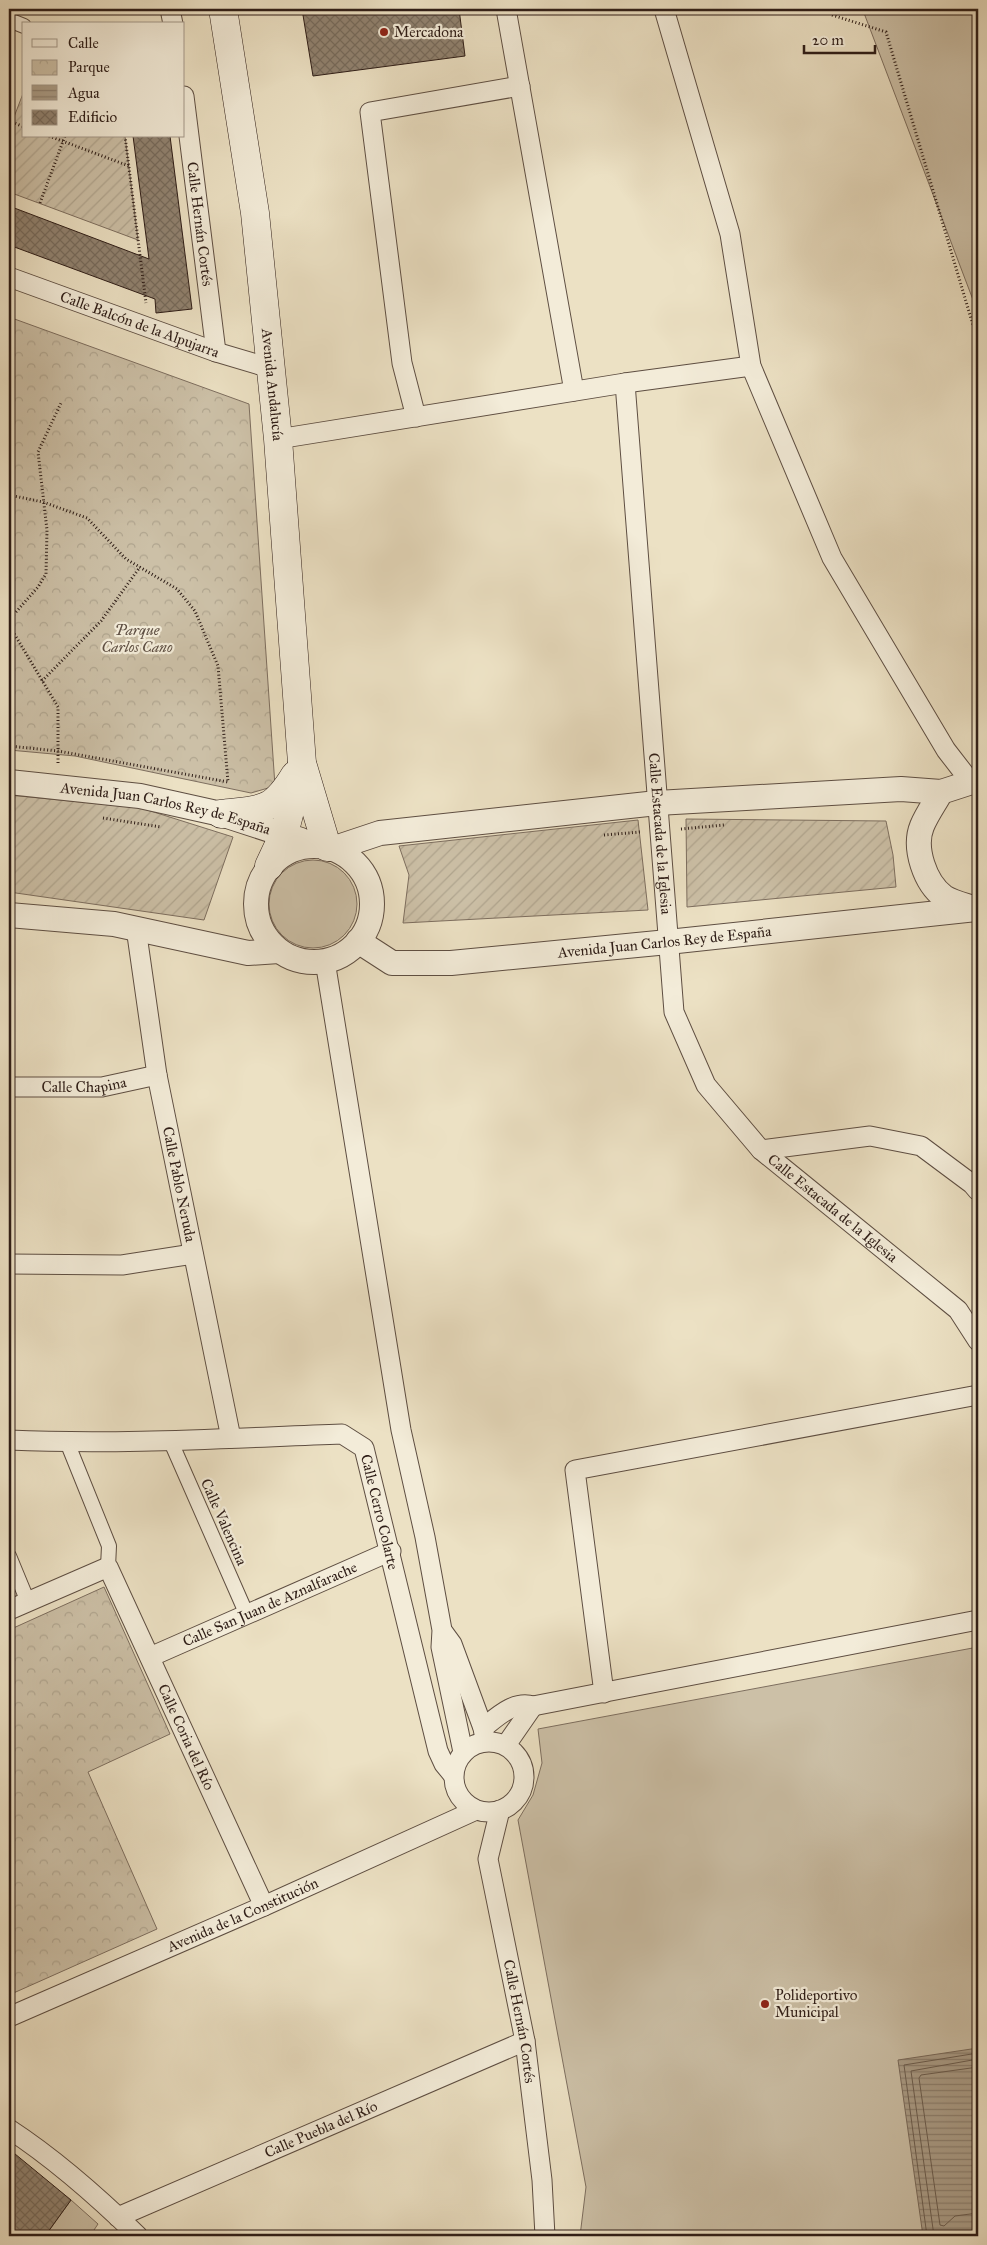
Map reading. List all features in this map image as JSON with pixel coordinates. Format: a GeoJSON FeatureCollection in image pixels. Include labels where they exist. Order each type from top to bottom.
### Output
{"type":"FeatureCollection","features":[{"type":"Feature","properties":{"kind":"main road","name":"Avenida Andalucía"},"geometry":{"type":"LineString","coordinates":[[223,9],[256,213],[278,439],[302,763]]}},
{"type":"Feature","properties":{"kind":"main road"},"geometry":{"type":"LineString","coordinates":[[221,814],[266,808],[284,794],[302,763]]}},
{"type":"Feature","properties":{"kind":"main road"},"geometry":{"type":"LineString","coordinates":[[270,866],[284,834],[302,763]]}},
{"type":"Feature","properties":{"kind":"main road"},"geometry":{"type":"LineString","coordinates":[[302,763],[326,847]]}},
{"type":"Feature","properties":{"kind":"street"},"geometry":{"type":"LineString","coordinates":[[170,9],[172,22]]}},
{"type":"Feature","properties":{"kind":"street"},"geometry":{"type":"LineString","coordinates":[[506,9],[574,391]]}},
{"type":"Feature","properties":{"kind":"street"},"geometry":{"type":"LineString","coordinates":[[326,847],[346,855],[360,868],[369,886],[372,905],[368,924],[358,941],[343,954],[325,961],[309,962],[293,959],[279,951],[265,937],[257,920],[255,901],[260,882],[270,866],[281,855],[296,848],[326,847],[386,832],[657,803],[901,789],[941,792],[974,781],[946,750],[832,558],[750,366],[730,234],[664,9]]}},
{"type":"Feature","properties":{"kind":"street"},"geometry":{"type":"LineString","coordinates":[[9,20],[22,25]]}},
{"type":"Feature","properties":{"kind":"street"},"geometry":{"type":"LineString","coordinates":[[416,417],[402,364],[370,112],[520,86]]}},
{"type":"Feature","properties":{"kind":"street","name":"Calle Hernán Cortés"},"geometry":{"type":"LineString","coordinates":[[185,104],[216,352]]}},
{"type":"Feature","properties":{"kind":"street","name":"Calle Balcón de la Alpujarra"},"geometry":{"type":"LineString","coordinates":[[9,277],[149,329],[270,368]]}},
{"type":"Feature","properties":{"kind":"street"},"geometry":{"type":"LineString","coordinates":[[278,439],[574,391],[750,366]]}},
{"type":"Feature","properties":{"kind":"street","name":"Calle Estacada de la Iglesia"},"geometry":{"type":"LineString","coordinates":[[626,383],[674,1012],[706,1085],[761,1150],[958,1310],[978,1341]]}},
{"type":"Feature","properties":{"kind":"street","name":"Avenida Juan Carlos Rey de España"},"geometry":{"type":"LineString","coordinates":[[9,782],[140,796],[221,814],[326,847]]}},
{"type":"Feature","properties":{"kind":"street"},"geometry":{"type":"LineString","coordinates":[[941,792],[921,828],[919,850],[921,861],[931,882],[944,897],[977,909]]}},
{"type":"Feature","properties":{"kind":"street","name":"Avenida Juan Carlos Rey de España"},"geometry":{"type":"LineString","coordinates":[[358,941],[392,964],[451,963],[977,909]]}},
{"type":"Feature","properties":{"kind":"street"},"geometry":{"type":"LineString","coordinates":[[9,915],[114,924],[248,953],[279,951]]}},
{"type":"Feature","properties":{"kind":"street","name":"Calle Pablo Neruda"},"geometry":{"type":"LineString","coordinates":[[136,928],[157,1075],[231,1438]]}},
{"type":"Feature","properties":{"kind":"street"},"geometry":{"type":"LineString","coordinates":[[325,961],[401,1430],[425,1537],[442,1630],[441,1647],[463,1752]]}},
{"type":"Feature","properties":{"kind":"street","name":"Calle Chapina"},"geometry":{"type":"LineString","coordinates":[[9,1087],[102,1087],[157,1075]]}},
{"type":"Feature","properties":{"kind":"street"},"geometry":{"type":"LineString","coordinates":[[761,1150],[870,1136],[921,1146],[978,1191]]}},
{"type":"Feature","properties":{"kind":"street"},"geometry":{"type":"LineString","coordinates":[[9,1264],[122,1265],[193,1254]]}},
{"type":"Feature","properties":{"kind":"street"},"geometry":{"type":"LineString","coordinates":[[604,1693],[575,1470],[978,1395]]}},
{"type":"Feature","properties":{"kind":"street","name":"Calle Cerro Colarte"},"geometry":{"type":"LineString","coordinates":[[9,1440],[171,1442],[342,1434],[364,1448],[391,1551],[438,1751],[444,1764],[454,1775]]}},
{"type":"Feature","properties":{"kind":"street"},"geometry":{"type":"LineString","coordinates":[[9,1610],[108,1567],[109,1546],[67,1442]]}},
{"type":"Feature","properties":{"kind":"street","name":"Calle Valencina"},"geometry":{"type":"LineString","coordinates":[[171,1442],[247,1615]]}},
{"type":"Feature","properties":{"kind":"street","name":"Calle San Juan de Aznalfarache"},"geometry":{"type":"LineString","coordinates":[[150,1656],[391,1551]]}},
{"type":"Feature","properties":{"kind":"street"},"geometry":{"type":"LineString","coordinates":[[9,1556],[28,1602]]}},
{"type":"Feature","properties":{"kind":"street","name":"Calle Coria del Río"},"geometry":{"type":"LineString","coordinates":[[108,1567],[264,1906]]}},
{"type":"Feature","properties":{"kind":"street"},"geometry":{"type":"LineString","coordinates":[[442,1630],[452,1644],[484,1734],[506,1745],[519,1758],[524,1769],[524,1782],[519,1794],[511,1804],[500,1810],[488,1812],[476,1810],[461,1798],[455,1787],[454,1775],[456,1763],[463,1752],[476,1744],[484,1734],[505,1710],[526,1704],[533,1706],[604,1693],[978,1620]]}},
{"type":"Feature","properties":{"kind":"street"},"geometry":{"type":"LineString","coordinates":[[506,1745],[533,1706]]}},
{"type":"Feature","properties":{"kind":"street","name":"Avenida de la Constitución"},"geometry":{"type":"LineString","coordinates":[[9,2017],[264,1906],[476,1810]]}},
{"type":"Feature","properties":{"kind":"street","name":"Calle Hernán Cortés"},"geometry":{"type":"LineString","coordinates":[[500,1810],[488,1859],[525,2041],[542,2180],[545,2236]]}},
{"type":"Feature","properties":{"kind":"street","name":"Calle Puebla del Río"},"geometry":{"type":"LineString","coordinates":[[118,2216],[525,2041]]}},
{"type":"Feature","properties":{"kind":"street"},"geometry":{"type":"LineString","coordinates":[[9,2130],[35,2146],[118,2216],[138,2236]]}},
{"type":"Feature","properties":{"kind":"path"},"geometry":{"type":"LineString","coordinates":[[839,9],[832,14],[886,32],[978,342]]}},
{"type":"Feature","properties":{"kind":"path"},"geometry":{"type":"LineString","coordinates":[[12,122],[22,126]]}},
{"type":"Feature","properties":{"kind":"path"},"geometry":{"type":"LineString","coordinates":[[53,138],[129,166]]}},
{"type":"Feature","properties":{"kind":"path"},"geometry":{"type":"LineString","coordinates":[[40,203],[64,138]]}},
{"type":"Feature","properties":{"kind":"path"},"geometry":{"type":"LineString","coordinates":[[125,138],[149,329]]}},
{"type":"Feature","properties":{"kind":"path"},"geometry":{"type":"LineString","coordinates":[[9,620],[38,587],[46,574],[47,530],[38,452],[61,404]]}},
{"type":"Feature","properties":{"kind":"path"},"geometry":{"type":"LineString","coordinates":[[9,495],[43,502],[86,518],[126,559],[177,589],[195,611],[218,666],[228,782],[58,751],[9,746]]}},
{"type":"Feature","properties":{"kind":"path"},"geometry":{"type":"LineString","coordinates":[[42,681],[101,622],[140,567]]}},
{"type":"Feature","properties":{"kind":"path"},"geometry":{"type":"LineString","coordinates":[[9,625],[58,707],[58,787]]}},
{"type":"Feature","properties":{"kind":"green space"},"geometry":{"type":"Polygon","coordinates":[[[870,9],[978,9],[978,313],[864,13],[870,9]]]}},
{"type":"Feature","properties":{"kind":"green space"},"geometry":{"type":"Polygon","coordinates":[[[22,96],[22,138],[125,138],[138,240],[9,192],[9,130],[22,96]]]}},
{"type":"Feature","properties":{"kind":"green space","name":"Parque Carlos Cano"},"geometry":{"type":"Polygon","coordinates":[[[9,317],[249,404],[275,786],[251,793],[75,756],[9,750],[9,317]]]}},
{"type":"Feature","properties":{"kind":"green space"},"geometry":{"type":"Polygon","coordinates":[[[9,795],[141,808],[233,837],[204,920],[9,892],[9,795]]]}},
{"type":"Feature","properties":{"kind":"green space"},"geometry":{"type":"Polygon","coordinates":[[[686,819],[886,821],[893,855],[896,887],[687,907],[686,819]]]}},
{"type":"Feature","properties":{"kind":"green space"},"geometry":{"type":"Polygon","coordinates":[[[638,820],[648,910],[403,923],[409,875],[399,846],[638,820]]]}},
{"type":"Feature","properties":{"kind":"green space"},"geometry":{"type":"Polygon","coordinates":[[[313,860],[330,863],[338,867],[350,879],[354,887],[357,904],[354,921],[350,929],[338,941],[330,945],[313,948],[296,945],[288,941],[276,929],[272,921],[269,904],[272,887],[276,879],[288,867],[296,863],[313,860]]]}},
{"type":"Feature","properties":{"kind":"green space"},"geometry":{"type":"Polygon","coordinates":[[[104,1587],[170,1734],[88,1772],[157,1929],[9,1995],[9,1630],[104,1587]]]}},
{"type":"Feature","properties":{"kind":"green space","name":"Polideportivo Municipal"},"geometry":{"type":"Polygon","coordinates":[[[978,1647],[978,2236],[580,2236],[586,2187],[518,1820],[533,1795],[542,1763],[538,1729],[978,1647]]]}},
{"type":"Feature","properties":{"kind":"green space"},"geometry":{"type":"Polygon","coordinates":[[[71,2200],[98,2224],[90,2236],[47,2236],[46,2235],[71,2200]]]}},
{"type":"Feature","properties":{"kind":"water"},"geometry":{"type":"Polygon","coordinates":[[[978,2048],[978,2231],[945,2236],[923,2236],[898,2060],[978,2048]]]}},
{"type":"Feature","properties":{"kind":"building","name":"Mercadona"},"geometry":{"type":"Polygon","coordinates":[[[302,9],[459,9],[465,56],[313,76],[302,9]]]}},
{"type":"Feature","properties":{"kind":"building"},"geometry":{"type":"Polygon","coordinates":[[[133,138],[170,138],[192,309],[156,313],[155,299],[9,245],[9,206],[149,259],[133,138]]]}},
{"type":"Feature","properties":{"kind":"building"},"geometry":{"type":"Polygon","coordinates":[[[9,2149],[71,2200],[45,2236],[9,2236],[9,2149]]]}},
{"type":"Feature","properties":{"kind":"place","name":"Mercadona"},"geometry":{"type":"Point","coordinates":[384,32]}},
{"type":"Feature","properties":{"kind":"place","name":"Polideportivo Municipal"},"geometry":{"type":"Point","coordinates":[765,2004]}}]}
